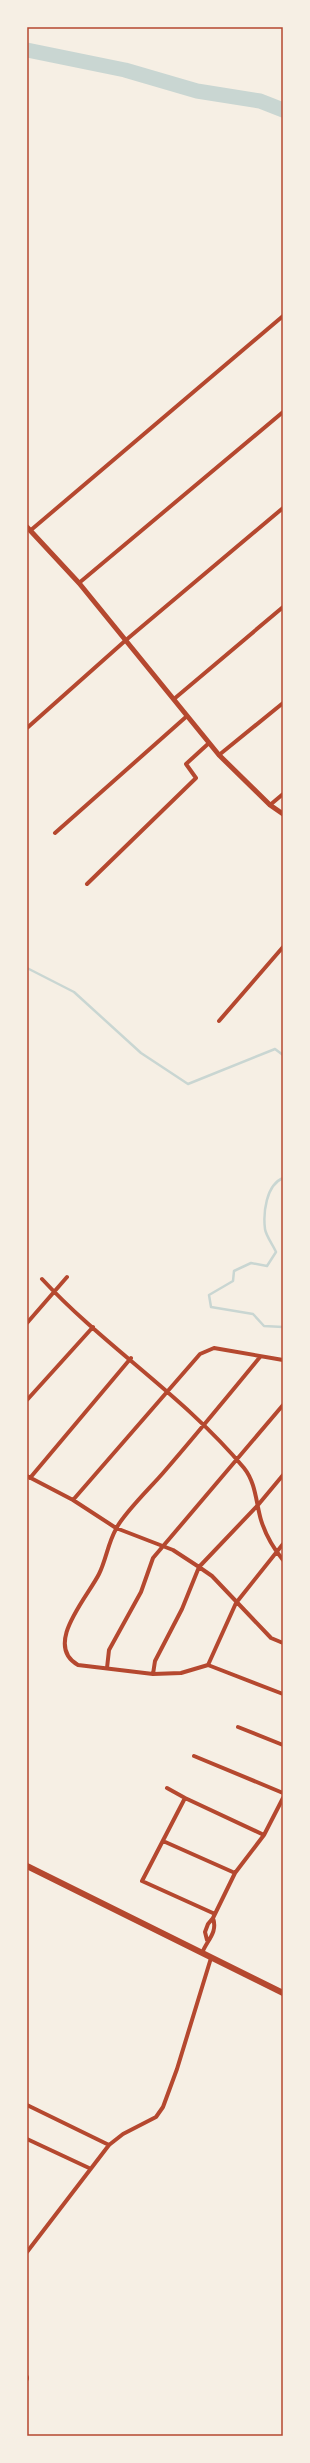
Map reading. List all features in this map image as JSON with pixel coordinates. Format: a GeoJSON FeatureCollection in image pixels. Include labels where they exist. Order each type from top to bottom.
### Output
{"type":"FeatureCollection","features":[{"type":"Feature","properties":{"kind":"main road"},"geometry":{"type":"LineString","coordinates":[[27,1866],[283,1993]]}},
{"type":"Feature","properties":{"kind":"street"},"geometry":{"type":"LineString","coordinates":[[283,316],[29,529],[79,583],[219,755],[270,805],[283,814]]}},
{"type":"Feature","properties":{"kind":"street"},"geometry":{"type":"LineString","coordinates":[[79,583],[283,412]]}},
{"type":"Feature","properties":{"kind":"street"},"geometry":{"type":"LineString","coordinates":[[27,728],[126,640],[283,508]]}},
{"type":"Feature","properties":{"kind":"street"},"geometry":{"type":"LineString","coordinates":[[174,699],[283,607]]}},
{"type":"Feature","properties":{"kind":"street"},"geometry":{"type":"LineString","coordinates":[[219,755],[283,703]]}},
{"type":"Feature","properties":{"kind":"street"},"geometry":{"type":"LineString","coordinates":[[55,833],[187,716]]}},
{"type":"Feature","properties":{"kind":"street"},"geometry":{"type":"LineString","coordinates":[[87,884],[196,778],[186,764],[209,743]]}},
{"type":"Feature","properties":{"kind":"street"},"geometry":{"type":"LineString","coordinates":[[270,805],[283,794]]}},
{"type":"Feature","properties":{"kind":"street"},"geometry":{"type":"LineString","coordinates":[[219,1021],[283,947]]}},
{"type":"Feature","properties":{"kind":"street"},"geometry":{"type":"LineString","coordinates":[[27,1323],[67,1277]]}},
{"type":"Feature","properties":{"kind":"street"},"geometry":{"type":"LineString","coordinates":[[42,1279],[92,1327],[130,1358],[205,1425],[246,1470],[255,1488],[262,1522],[277,1552],[283,1560]]}},
{"type":"Feature","properties":{"kind":"street"},"geometry":{"type":"LineString","coordinates":[[27,1400],[92,1327]]}},
{"type":"Feature","properties":{"kind":"street"},"geometry":{"type":"LineString","coordinates":[[73,1500],[169,1392],[200,1354],[214,1348],[283,1360]]}},
{"type":"Feature","properties":{"kind":"street"},"geometry":{"type":"LineString","coordinates":[[260,1357],[205,1425],[116,1528],[99,1574],[74,1616],[65,1637],[64,1650],[69,1660],[78,1665],[153,1674],[181,1673],[208,1665],[283,1694]]}},
{"type":"Feature","properties":{"kind":"street"},"geometry":{"type":"LineString","coordinates":[[130,1358],[29,1477],[73,1500],[116,1528],[173,1550],[212,1576],[236,1603],[271,1638],[283,1643]]}},
{"type":"Feature","properties":{"kind":"street"},"geometry":{"type":"LineString","coordinates":[[107,1668],[108,1650],[141,1592],[148,1569],[162,1546],[283,1405]]}},
{"type":"Feature","properties":{"kind":"street"},"geometry":{"type":"LineString","coordinates":[[153,1674],[155,1661],[182,1609],[199,1567],[258,1505],[283,1475]]}},
{"type":"Feature","properties":{"kind":"street"},"geometry":{"type":"LineString","coordinates":[[208,1665],[236,1603],[283,1544]]}},
{"type":"Feature","properties":{"kind":"street"},"geometry":{"type":"LineString","coordinates":[[238,1727],[283,1745]]}},
{"type":"Feature","properties":{"kind":"street"},"geometry":{"type":"LineString","coordinates":[[194,1756],[283,1793]]}},
{"type":"Feature","properties":{"kind":"street"},"geometry":{"type":"LineString","coordinates":[[167,1788],[264,1835]]}},
{"type":"Feature","properties":{"kind":"street"},"geometry":{"type":"LineString","coordinates":[[185,1798],[142,1881],[214,1916]]}},
{"type":"Feature","properties":{"kind":"street"},"geometry":{"type":"LineString","coordinates":[[207,1940],[205,1932],[235,1873],[264,1835],[283,1798]]}},
{"type":"Feature","properties":{"kind":"street"},"geometry":{"type":"LineString","coordinates":[[164,1841],[235,1873]]}},
{"type":"Feature","properties":{"kind":"street"},"geometry":{"type":"LineString","coordinates":[[202,1954],[207,1940],[214,1931],[214,1916]]}},
{"type":"Feature","properties":{"kind":"street"},"geometry":{"type":"LineString","coordinates":[[27,2252],[89,2168],[109,2145],[123,2134],[156,2117],[163,2107],[177,2069],[211,1958]]}},
{"type":"Feature","properties":{"kind":"street"},"geometry":{"type":"LineString","coordinates":[[27,2105],[109,2145]]}},
{"type":"Feature","properties":{"kind":"street"},"geometry":{"type":"LineString","coordinates":[[27,2139],[89,2168]]}},
{"type":"Feature","properties":{"kind":"waterway"},"geometry":{"type":"LineString","coordinates":[[27,50],[125,70],[197,91],[260,101],[283,110]]}},
{"type":"Feature","properties":{"kind":"waterway"},"geometry":{"type":"LineString","coordinates":[[27,968],[74,992],[141,1053],[188,1084],[275,1049],[283,1055]]}},
{"type":"Feature","properties":{"kind":"waterway"},"geometry":{"type":"LineString","coordinates":[[283,1178],[277,1182],[269,1193],[265,1208],[265,1229],[276,1252],[267,1266],[251,1263],[234,1271],[233,1281],[209,1295],[211,1307],[253,1314],[264,1326],[283,1327]]}}]}
